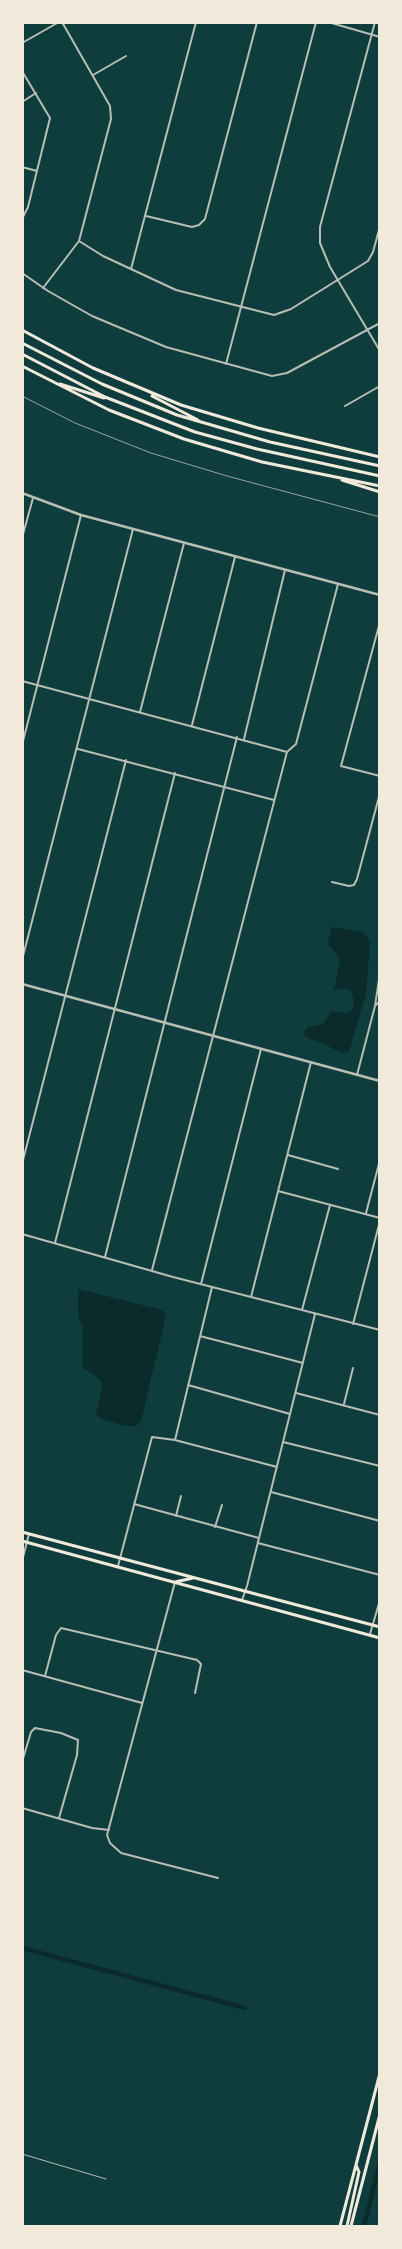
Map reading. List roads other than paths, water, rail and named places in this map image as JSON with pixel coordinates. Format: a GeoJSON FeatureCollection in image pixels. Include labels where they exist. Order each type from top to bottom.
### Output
{"type":"FeatureCollection","features":[{"type":"Feature","properties":{"kind":"main road"},"geometry":{"type":"LineString","coordinates":[[22,330],[79,361],[208,425]]}},
{"type":"Feature","properties":{"kind":"main road"},"geometry":{"type":"LineString","coordinates":[[22,343],[117,391],[208,425],[270,442],[380,466]]}},
{"type":"Feature","properties":{"kind":"main road"},"geometry":{"type":"LineString","coordinates":[[22,354],[120,403]]}},
{"type":"Feature","properties":{"kind":"main road"},"geometry":{"type":"LineString","coordinates":[[22,366],[109,410],[184,439],[254,460],[380,486]]}},
{"type":"Feature","properties":{"kind":"main road"},"geometry":{"type":"LineString","coordinates":[[50,381],[120,403],[226,441],[380,476]]}},
{"type":"Feature","properties":{"kind":"main road"},"geometry":{"type":"LineString","coordinates":[[136,388],[234,422],[380,457]]}},
{"type":"Feature","properties":{"kind":"main road"},"geometry":{"type":"LineString","coordinates":[[332,476],[380,492]]}},
{"type":"Feature","properties":{"kind":"main road"},"geometry":{"type":"LineString","coordinates":[[22,1532],[380,1627]]}},
{"type":"Feature","properties":{"kind":"main road"},"geometry":{"type":"LineString","coordinates":[[22,1542],[380,1638]]}},
{"type":"Feature","properties":{"kind":"main road"},"geometry":{"type":"LineString","coordinates":[[175,1582],[194,1577]]}},
{"type":"Feature","properties":{"kind":"main road"},"geometry":{"type":"LineString","coordinates":[[340,2226],[380,2074]]}},
{"type":"Feature","properties":{"kind":"main road"},"geometry":{"type":"LineString","coordinates":[[351,2226],[380,2114]]}},
{"type":"Feature","properties":{"kind":"main road"},"geometry":{"type":"LineString","coordinates":[[347,2226],[359,2172],[356,2164]]}},
{"type":"Feature","properties":{"kind":"street"},"geometry":{"type":"LineString","coordinates":[[22,43],[60,22],[110,106],[111,120],[79,241],[43,288]]}},
{"type":"Feature","properties":{"kind":"street"},"geometry":{"type":"LineString","coordinates":[[131,270],[196,22]]}},
{"type":"Feature","properties":{"kind":"street"},"geometry":{"type":"LineString","coordinates":[[146,216],[192,227],[199,225],[205,219],[257,22]]}},
{"type":"Feature","properties":{"kind":"street"},"geometry":{"type":"LineString","coordinates":[[226,364],[316,22]]}},
{"type":"Feature","properties":{"kind":"street"},"geometry":{"type":"LineString","coordinates":[[328,22],[380,36]]}},
{"type":"Feature","properties":{"kind":"street"},"geometry":{"type":"LineString","coordinates":[[375,22],[320,227],[320,242],[330,267],[380,350]]}},
{"type":"Feature","properties":{"kind":"street"},"geometry":{"type":"LineString","coordinates":[[93,75],[126,56]]}},
{"type":"Feature","properties":{"kind":"street"},"geometry":{"type":"LineString","coordinates":[[22,71],[50,118],[28,208],[22,219]]}},
{"type":"Feature","properties":{"kind":"street"},"geometry":{"type":"LineString","coordinates":[[22,102],[36,93]]}},
{"type":"Feature","properties":{"kind":"street"},"geometry":{"type":"LineString","coordinates":[[22,167],[37,171]]}},
{"type":"Feature","properties":{"kind":"street"},"geometry":{"type":"LineString","coordinates":[[79,241],[131,270],[176,290],[274,315],[291,309],[368,261],[380,226]]}},
{"type":"Feature","properties":{"kind":"street"},"geometry":{"type":"LineString","coordinates":[[22,273],[43,288],[92,316],[166,347],[272,376],[278,376],[380,322]]}},
{"type":"Feature","properties":{"kind":"street"},"geometry":{"type":"LineString","coordinates":[[346,406],[380,386]]}},
{"type":"Feature","properties":{"kind":"street"},"geometry":{"type":"LineString","coordinates":[[22,492],[33,498],[81,515],[380,596]]}},
{"type":"Feature","properties":{"kind":"street"},"geometry":{"type":"LineString","coordinates":[[22,538],[33,498]]}},
{"type":"Feature","properties":{"kind":"street"},"geometry":{"type":"LineString","coordinates":[[22,745],[81,515]]}},
{"type":"Feature","properties":{"kind":"street"},"geometry":{"type":"LineString","coordinates":[[22,960],[78,749],[133,529]]}},
{"type":"Feature","properties":{"kind":"street"},"geometry":{"type":"LineString","coordinates":[[140,712],[184,543]]}},
{"type":"Feature","properties":{"kind":"street"},"geometry":{"type":"LineString","coordinates":[[192,725],[235,557]]}},
{"type":"Feature","properties":{"kind":"street"},"geometry":{"type":"LineString","coordinates":[[244,739],[285,570]]}},
{"type":"Feature","properties":{"kind":"street"},"geometry":{"type":"LineString","coordinates":[[152,1270],[287,752],[296,744],[338,584]]}},
{"type":"Feature","properties":{"kind":"street"},"geometry":{"type":"LineString","coordinates":[[380,622],[341,766],[380,776]]}},
{"type":"Feature","properties":{"kind":"street"},"geometry":{"type":"LineString","coordinates":[[22,681],[237,737],[287,752]]}},
{"type":"Feature","properties":{"kind":"street"},"geometry":{"type":"LineString","coordinates":[[105,1257],[237,737]]}},
{"type":"Feature","properties":{"kind":"street"},"geometry":{"type":"LineString","coordinates":[[78,749],[274,800]]}},
{"type":"Feature","properties":{"kind":"street"},"geometry":{"type":"LineString","coordinates":[[22,1164],[126,760]]}},
{"type":"Feature","properties":{"kind":"street"},"geometry":{"type":"LineString","coordinates":[[55,1243],[175,773]]}},
{"type":"Feature","properties":{"kind":"street"},"geometry":{"type":"LineString","coordinates":[[332,882],[349,886],[354,885],[380,793]]}},
{"type":"Feature","properties":{"kind":"street"},"geometry":{"type":"LineString","coordinates":[[356,1075],[375,1006],[380,973]]}},
{"type":"Feature","properties":{"kind":"street"},"geometry":{"type":"LineString","coordinates":[[22,984],[380,1081]]}},
{"type":"Feature","properties":{"kind":"street"},"geometry":{"type":"LineString","coordinates":[[375,1006],[380,1002]]}},
{"type":"Feature","properties":{"kind":"street"},"geometry":{"type":"LineString","coordinates":[[201,1284],[262,1049]]}},
{"type":"Feature","properties":{"kind":"street"},"geometry":{"type":"LineString","coordinates":[[251,1297],[311,1062]]}},
{"type":"Feature","properties":{"kind":"street"},"geometry":{"type":"LineString","coordinates":[[287,1155],[338,1169]]}},
{"type":"Feature","properties":{"kind":"street"},"geometry":{"type":"LineString","coordinates":[[365,1214],[380,1160]]}},
{"type":"Feature","properties":{"kind":"street"},"geometry":{"type":"LineString","coordinates":[[278,1190],[380,1219],[353,1324]]}},
{"type":"Feature","properties":{"kind":"street"},"geometry":{"type":"LineString","coordinates":[[302,1310],[330,1205]]}},
{"type":"Feature","properties":{"kind":"street"},"geometry":{"type":"LineString","coordinates":[[22,1234],[212,1287],[380,1330]]}},
{"type":"Feature","properties":{"kind":"street"},"geometry":{"type":"LineString","coordinates":[[175,1440],[212,1287]]}},
{"type":"Feature","properties":{"kind":"street"},"geometry":{"type":"LineString","coordinates":[[242,1600],[315,1314]]}},
{"type":"Feature","properties":{"kind":"street"},"geometry":{"type":"LineString","coordinates":[[200,1336],[303,1363]]}},
{"type":"Feature","properties":{"kind":"street"},"geometry":{"type":"LineString","coordinates":[[344,1405],[354,1368]]}},
{"type":"Feature","properties":{"kind":"street"},"geometry":{"type":"LineString","coordinates":[[188,1385],[290,1414]]}},
{"type":"Feature","properties":{"kind":"street"},"geometry":{"type":"LineString","coordinates":[[296,1393],[380,1415]]}},
{"type":"Feature","properties":{"kind":"street"},"geometry":{"type":"LineString","coordinates":[[118,1567],[152,1437],[175,1440],[277,1467]]}},
{"type":"Feature","properties":{"kind":"street"},"geometry":{"type":"LineString","coordinates":[[283,1442],[380,1466]]}},
{"type":"Feature","properties":{"kind":"street"},"geometry":{"type":"LineString","coordinates":[[271,1492],[380,1522]]}},
{"type":"Feature","properties":{"kind":"street"},"geometry":{"type":"LineString","coordinates":[[176,1516],[181,1496]]}},
{"type":"Feature","properties":{"kind":"street"},"geometry":{"type":"LineString","coordinates":[[134,1504],[259,1538]]}},
{"type":"Feature","properties":{"kind":"street"},"geometry":{"type":"LineString","coordinates":[[215,1527],[222,1505]]}},
{"type":"Feature","properties":{"kind":"street"},"geometry":{"type":"LineString","coordinates":[[22,1561],[30,1534]]}},
{"type":"Feature","properties":{"kind":"street"},"geometry":{"type":"LineString","coordinates":[[258,1543],[380,1575]]}},
{"type":"Feature","properties":{"kind":"street"},"geometry":{"type":"LineString","coordinates":[[175,1582],[107,1835],[110,1843],[121,1853],[218,1878]]}},
{"type":"Feature","properties":{"kind":"street"},"geometry":{"type":"LineString","coordinates":[[370,1635],[380,1600]]}},
{"type":"Feature","properties":{"kind":"street"},"geometry":{"type":"LineString","coordinates":[[45,1676],[56,1635],[61,1628],[197,1660],[201,1664],[195,1693]]}},
{"type":"Feature","properties":{"kind":"street"},"geometry":{"type":"LineString","coordinates":[[22,1670],[142,1703]]}},
{"type":"Feature","properties":{"kind":"street"},"geometry":{"type":"LineString","coordinates":[[22,1762],[31,1732],[35,1728],[61,1733],[78,1740],[77,1755],[58,1818]]}},
{"type":"Feature","properties":{"kind":"street"},"geometry":{"type":"LineString","coordinates":[[22,1808],[92,1828],[109,1830]]}},
{"type":"Feature","properties":{"kind":"street"},"geometry":{"type":"LineString","coordinates":[[22,2154],[106,2179]]}},
{"type":"Feature","properties":{"kind":"water"},"geometry":{"type":"Polygon","coordinates":[[[331,927],[362,932],[367,936],[370,943],[366,993],[349,1052],[342,1053],[304,1035],[306,1028],[323,1024],[331,1012],[347,1013],[352,1010],[354,1001],[352,992],[348,989],[334,990],[340,959],[328,944],[331,927]]]}},
{"type":"Feature","properties":{"kind":"water"},"geometry":{"type":"Polygon","coordinates":[[[78,1289],[162,1310],[166,1316],[141,1421],[136,1426],[125,1426],[101,1419],[96,1414],[102,1386],[100,1379],[83,1368],[83,1326],[78,1317],[78,1289]]]}},
{"type":"Feature","properties":{"kind":"waterway"},"geometry":{"type":"LineString","coordinates":[[22,1948],[245,2008]]}},
{"type":"Feature","properties":{"kind":"waterway"},"geometry":{"type":"LineString","coordinates":[[364,2226],[380,2162]]}},
{"type":"Feature","properties":{"kind":"railway"},"geometry":{"type":"LineString","coordinates":[[22,396],[75,423],[151,453],[227,476],[380,517]]}}]}
